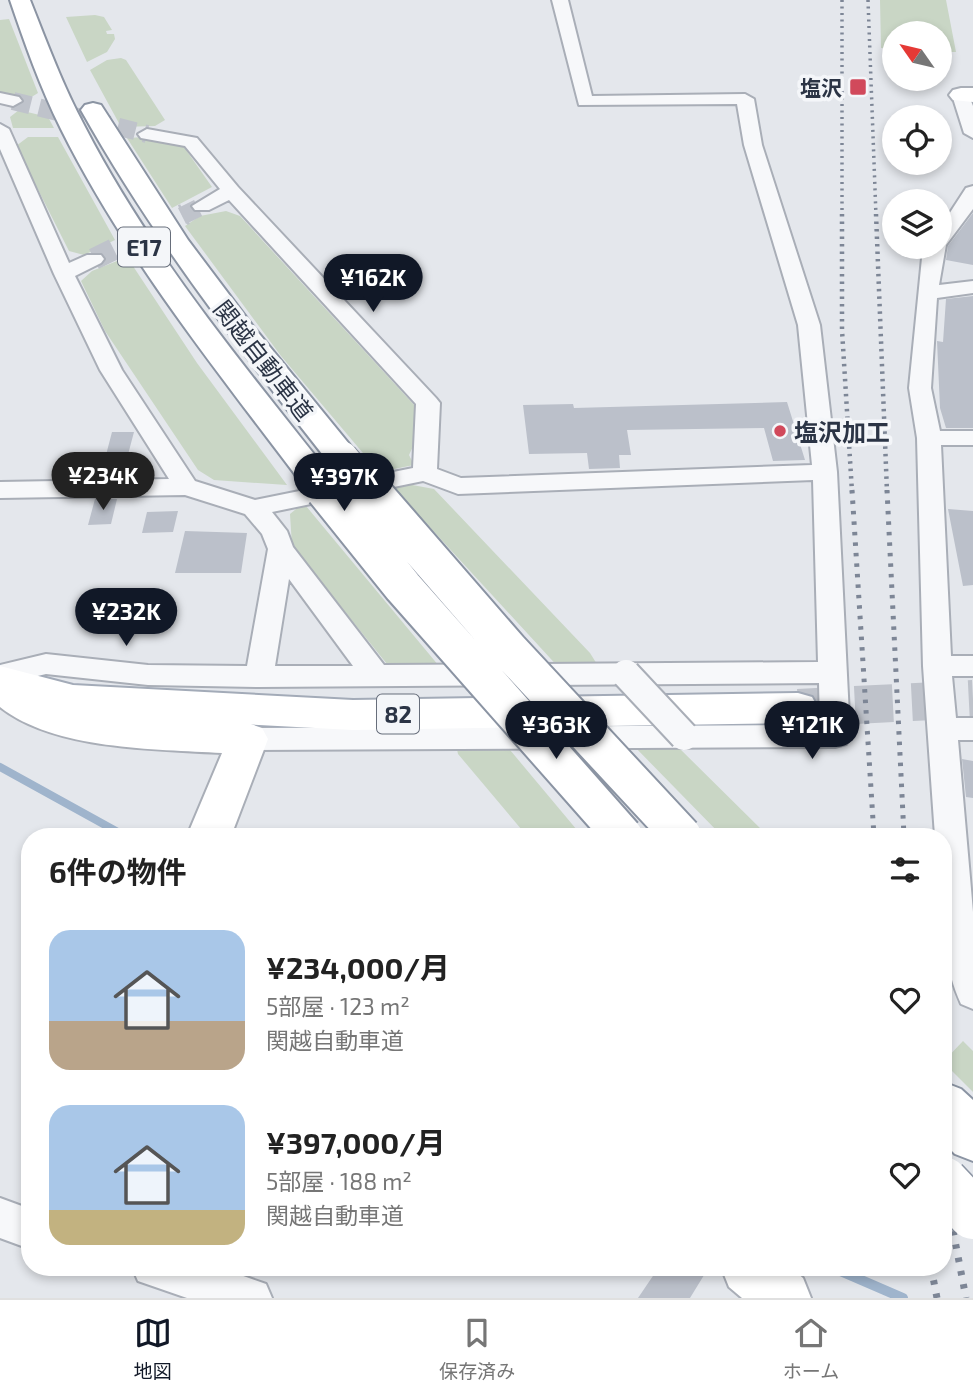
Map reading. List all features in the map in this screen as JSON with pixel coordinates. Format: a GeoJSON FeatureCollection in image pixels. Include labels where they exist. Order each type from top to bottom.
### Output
{"type":"FeatureCollection","features":[{"type":"Feature","properties":{"kind":"main road","name":"関越自動車道"},"geometry":{"type":"LineString","coordinates":[[20,0],[30,33],[52,85],[81,144],[116,204],[216,349],[326,464],[458,594],[576,726],[674,828]]}},
{"type":"Feature","properties":{"kind":"main road","name":"関越自動車道"},"geometry":{"type":"LineString","coordinates":[[44,0],[78,83],[145,200],[326,464],[403,587],[615,828]]}},
{"type":"Feature","properties":{"kind":"main road","name":"82"},"geometry":{"type":"LineString","coordinates":[[0,680],[73,700],[353,715],[798,708]]}},
{"type":"Feature","properties":{"kind":"main road"},"geometry":{"type":"LineString","coordinates":[[0,686],[32,711],[105,731],[248,738],[212,828]]}},
{"type":"Feature","properties":{"kind":"main road"},"geometry":{"type":"LineString","coordinates":[[952,1115],[973,1136]]}},
{"type":"Feature","properties":{"kind":"main road"},"geometry":{"type":"LineString","coordinates":[[952,1192],[973,1214]]}},
{"type":"Feature","properties":{"kind":"main road"},"geometry":{"type":"LineString","coordinates":[[759,1276],[783,1298]]}},
{"type":"Feature","properties":{"kind":"street"},"geometry":{"type":"LineString","coordinates":[[248,738],[835,736],[825,472],[809,325],[753,145],[745,99],[585,101],[560,0]]}},
{"type":"Feature","properties":{"kind":"street"},"geometry":{"type":"LineString","coordinates":[[967,95],[973,133]]}},
{"type":"Feature","properties":{"kind":"street"},"geometry":{"type":"LineString","coordinates":[[0,129],[64,274],[111,370],[186,487]]}},
{"type":"Feature","properties":{"kind":"street"},"geometry":{"type":"LineString","coordinates":[[147,134],[191,142],[230,191],[428,403],[425,473]]}},
{"type":"Feature","properties":{"kind":"street"},"geometry":{"type":"LineString","coordinates":[[202,206],[230,191]]}},
{"type":"Feature","properties":{"kind":"street"},"geometry":{"type":"LineString","coordinates":[[952,226],[973,192]]}},
{"type":"Feature","properties":{"kind":"street"},"geometry":{"type":"LineString","coordinates":[[64,274],[94,259]]}},
{"type":"Feature","properties":{"kind":"street"},"geometry":{"type":"LineString","coordinates":[[932,259],[920,388],[929,438],[937,666],[958,729],[957,920],[968,980],[973,993]]}},
{"type":"Feature","properties":{"kind":"street"},"geometry":{"type":"LineString","coordinates":[[927,293],[973,287]]}},
{"type":"Feature","properties":{"kind":"street"},"geometry":{"type":"LineString","coordinates":[[929,438],[973,438]]}},
{"type":"Feature","properties":{"kind":"street"},"geometry":{"type":"LineString","coordinates":[[0,490],[186,487],[254,508],[425,473],[458,486],[825,472]]}},
{"type":"Feature","properties":{"kind":"street"},"geometry":{"type":"LineString","coordinates":[[254,508],[274,531],[281,549],[378,678]]}},
{"type":"Feature","properties":{"kind":"street"},"geometry":{"type":"LineString","coordinates":[[259,677],[281,549]]}},
{"type":"Feature","properties":{"kind":"street"},"geometry":{"type":"LineString","coordinates":[[0,675],[46,664],[148,675],[259,677],[833,672]]}},
{"type":"Feature","properties":{"kind":"street"},"geometry":{"type":"LineString","coordinates":[[937,666],[973,666]]}},
{"type":"Feature","properties":{"kind":"street"},"geometry":{"type":"LineString","coordinates":[[626,674],[684,736]]}},
{"type":"Feature","properties":{"kind":"street"},"geometry":{"type":"LineString","coordinates":[[0,1218],[21,1226]]}},
{"type":"Feature","properties":{"kind":"street"},"geometry":{"type":"LineString","coordinates":[[181,1276],[252,1298]]}},
{"type":"Feature","properties":{"kind":"green space"},"geometry":{"type":"Polygon","coordinates":[[[880,0],[946,0],[950,21],[882,21],[881,48],[880,0]]]}},
{"type":"Feature","properties":{"kind":"green space"},"geometry":{"type":"Polygon","coordinates":[[[66,17],[104,17],[112,30],[106,31],[107,34],[114,34],[115,39],[107,52],[87,62],[66,17]]]}},
{"type":"Feature","properties":{"kind":"green space"},"geometry":{"type":"Polygon","coordinates":[[[9,19],[38,93],[25,101],[0,93],[0,20],[9,19]]]}},
{"type":"Feature","properties":{"kind":"green space"},"geometry":{"type":"Polygon","coordinates":[[[952,31],[956,52],[952,52],[952,31]]]}},
{"type":"Feature","properties":{"kind":"green space"},"geometry":{"type":"Polygon","coordinates":[[[107,60],[126,60],[165,120],[155,126],[121,127],[90,70],[107,60]]]}},
{"type":"Feature","properties":{"kind":"green space"},"geometry":{"type":"Polygon","coordinates":[[[19,110],[48,117],[54,128],[13,128],[10,117],[19,110]]]}},
{"type":"Feature","properties":{"kind":"green space"},"geometry":{"type":"Polygon","coordinates":[[[28,137],[58,137],[115,240],[84,255],[69,251],[16,146],[28,137]]]}},
{"type":"Feature","properties":{"kind":"green space"},"geometry":{"type":"Polygon","coordinates":[[[145,137],[184,147],[212,187],[172,208],[127,138],[145,137]]]}},
{"type":"Feature","properties":{"kind":"green space"},"geometry":{"type":"Polygon","coordinates":[[[226,211],[240,216],[416,407],[418,436],[409,455],[414,465],[379,472],[281,356],[185,226],[200,216],[226,211]]]}},
{"type":"Feature","properties":{"kind":"green space"},"geometry":{"type":"Polygon","coordinates":[[[127,257],[197,363],[287,485],[214,480],[198,470],[105,331],[81,281],[92,271],[127,257]]]}},
{"type":"Feature","properties":{"kind":"green space"},"geometry":{"type":"Polygon","coordinates":[[[407,484],[434,489],[590,653],[600,669],[561,670],[391,485],[407,484]]]}},
{"type":"Feature","properties":{"kind":"green space"},"geometry":{"type":"Polygon","coordinates":[[[301,505],[306,506],[444,672],[395,674],[292,546],[290,514],[301,505]]]}},
{"type":"Feature","properties":{"kind":"green space"},"geometry":{"type":"Polygon","coordinates":[[[673,742],[760,828],[714,828],[631,743],[673,742]]]}},
{"type":"Feature","properties":{"kind":"green space"},"geometry":{"type":"Polygon","coordinates":[[[505,744],[575,828],[520,828],[458,754],[456,745],[505,744]]]}},
{"type":"Feature","properties":{"kind":"green space"},"geometry":{"type":"Polygon","coordinates":[[[963,1041],[973,1051],[973,1092],[952,1071],[952,1053],[963,1041]]]}},
{"type":"Feature","properties":{"kind":"building"},"geometry":{"type":"Polygon","coordinates":[[[973,213],[973,265],[946,260],[952,259],[952,241],[973,213]]]}},
{"type":"Feature","properties":{"kind":"building"},"geometry":{"type":"Polygon","coordinates":[[[973,296],[973,428],[946,428],[940,408],[937,341],[943,342],[946,299],[973,296]]]}},
{"type":"Feature","properties":{"kind":"building"},"geometry":{"type":"Polygon","coordinates":[[[787,402],[805,460],[773,461],[764,428],[627,430],[631,455],[619,455],[620,468],[589,469],[587,453],[529,454],[523,405],[573,404],[574,408],[787,402]]]}},
{"type":"Feature","properties":{"kind":"building"},"geometry":{"type":"Polygon","coordinates":[[[112,432],[134,432],[122,477],[100,478],[112,432]]]}},
{"type":"Feature","properties":{"kind":"building"},"geometry":{"type":"Polygon","coordinates":[[[95,499],[117,499],[111,524],[88,525],[95,499]]]}},
{"type":"Feature","properties":{"kind":"building"},"geometry":{"type":"Polygon","coordinates":[[[948,509],[973,511],[973,585],[963,586],[948,509]]]}},
{"type":"Feature","properties":{"kind":"building"},"geometry":{"type":"Polygon","coordinates":[[[178,511],[173,532],[142,533],[147,512],[178,511]]]}},
{"type":"Feature","properties":{"kind":"building"},"geometry":{"type":"Polygon","coordinates":[[[185,531],[247,533],[241,573],[175,573],[185,531]]]}},
{"type":"Feature","properties":{"kind":"building"},"geometry":{"type":"Polygon","coordinates":[[[962,759],[973,761],[973,798],[966,797],[962,759]]]}},
{"type":"Feature","properties":{"kind":"building"},"geometry":{"type":"Polygon","coordinates":[[[653,1276],[703,1276],[690,1298],[638,1298],[653,1276]]]}},
{"type":"Feature","properties":{"kind":"waterway"},"geometry":{"type":"LineString","coordinates":[[0,767],[111,828]]}},
{"type":"Feature","properties":{"kind":"waterway"},"geometry":{"type":"LineString","coordinates":[[852,1276],[903,1298]]}},
{"type":"Feature","properties":{"kind":"tunnel"},"geometry":{"type":"LineString","coordinates":[[13,101],[147,134]]}},
{"type":"Feature","properties":{"kind":"tunnel"},"geometry":{"type":"LineString","coordinates":[[182,216],[202,206]]}},
{"type":"Feature","properties":{"kind":"tunnel"},"geometry":{"type":"LineString","coordinates":[[94,259],[185,214]]}},
{"type":"Feature","properties":{"kind":"tunnel"},"geometry":{"type":"LineString","coordinates":[[798,708],[973,699]]}},
{"type":"Feature","properties":{"kind":"railway"},"geometry":{"type":"LineString","coordinates":[[842,0],[842,330],[852,492]]}},
{"type":"Feature","properties":{"kind":"railway"},"geometry":{"type":"LineString","coordinates":[[868,0],[876,216]]}},
{"type":"Feature","properties":{"kind":"railway"},"geometry":{"type":"LineString","coordinates":[[876,214],[887,492]]}},
{"type":"Feature","properties":{"kind":"railway"},"geometry":{"type":"LineString","coordinates":[[852,490],[873,828]]}},
{"type":"Feature","properties":{"kind":"railway"},"geometry":{"type":"LineString","coordinates":[[887,490],[904,828]]}},
{"type":"Feature","properties":{"kind":"railway"},"geometry":{"type":"LineString","coordinates":[[952,1225],[966,1298]]}},
{"type":"Feature","properties":{"kind":"railway"},"geometry":{"type":"LineString","coordinates":[[933,1276],[937,1298]]}},
{"type":"Feature","properties":{"kind":"place","name":"塩沢"},"geometry":{"type":"Point","coordinates":[858,87]}},
{"type":"Feature","properties":{"kind":"place","name":"塩沢加工"},"geometry":{"type":"Point","coordinates":[780,431]}}]}
